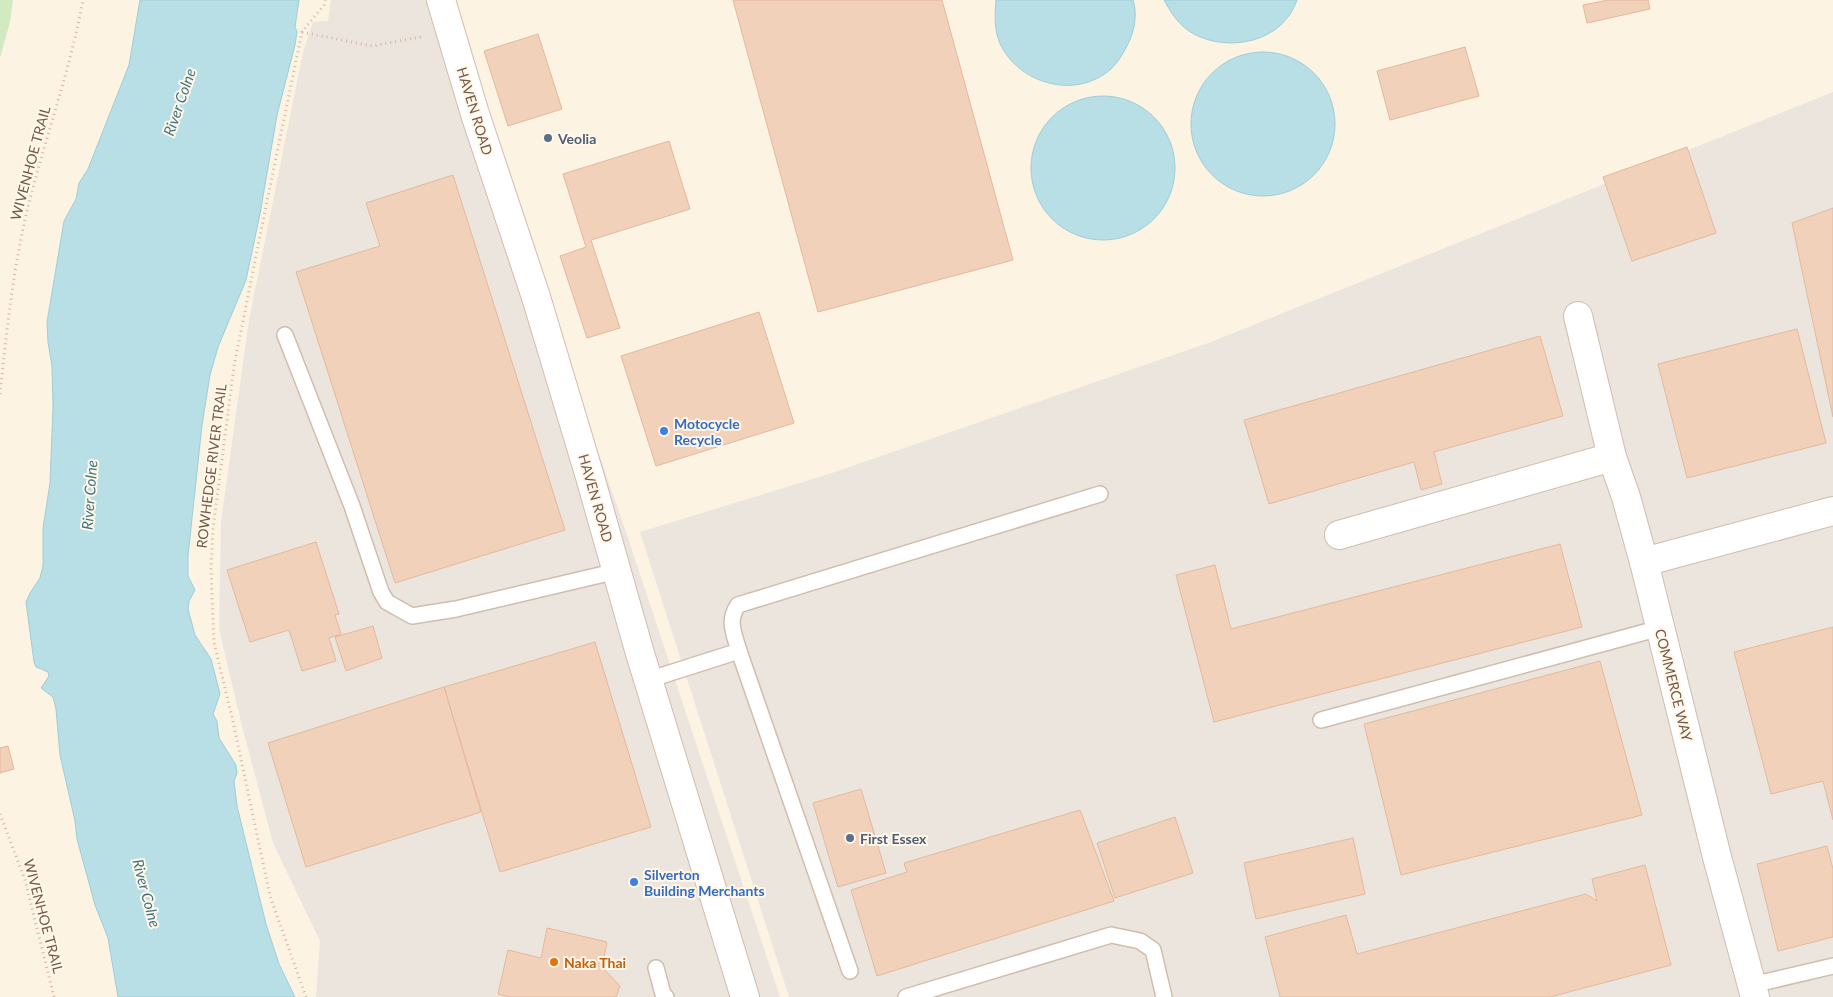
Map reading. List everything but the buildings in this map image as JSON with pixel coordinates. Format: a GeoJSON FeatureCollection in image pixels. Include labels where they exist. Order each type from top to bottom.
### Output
{"type":"FeatureCollection","features":[{"type":"Feature","properties":{"kind":"street","name":"HAVEN ROAD"},"geometry":{"type":"LineString","coordinates":[[441,0],[475,114],[536,297],[648,680],[745,997]]}},
{"type":"Feature","properties":{"kind":"street","name":"COMMERCE WAY"},"geometry":{"type":"LineString","coordinates":[[1578,316],[1612,457],[1626,497],[1644,562],[1716,857],[1754,991]]}},
{"type":"Feature","properties":{"kind":"street"},"geometry":{"type":"LineString","coordinates":[[1338,536],[1612,457]]}},
{"type":"Feature","properties":{"kind":"street"},"geometry":{"type":"LineString","coordinates":[[1644,562],[1833,511]]}},
{"type":"Feature","properties":{"kind":"lane"},"geometry":{"type":"LineString","coordinates":[[284,335],[352,506],[381,592],[387,602],[412,616],[456,609],[617,571]]}},
{"type":"Feature","properties":{"kind":"lane"},"geometry":{"type":"LineString","coordinates":[[850,971],[738,651],[731,625],[732,614],[738,605],[1100,494]]}},
{"type":"Feature","properties":{"kind":"lane"},"geometry":{"type":"LineString","coordinates":[[1321,720],[1660,628]]}},
{"type":"Feature","properties":{"kind":"lane"},"geometry":{"type":"LineString","coordinates":[[648,680],[738,651]]}},
{"type":"Feature","properties":{"kind":"lane"},"geometry":{"type":"LineString","coordinates":[[906,997],[1111,935],[1140,941],[1154,950],[1164,997]]}},
{"type":"Feature","properties":{"kind":"lane"},"geometry":{"type":"LineString","coordinates":[[1754,991],[1833,966]]}},
{"type":"Feature","properties":{"kind":"lane"},"geometry":{"type":"LineString","coordinates":[[656,968],[663,994],[666,997]]}},
{"type":"Feature","properties":{"kind":"path","name":"WIVENHOE TRAIL"},"geometry":{"type":"LineString","coordinates":[[0,394],[9,308],[24,224],[76,40],[83,0]]}},
{"type":"Feature","properties":{"kind":"path","name":"ROWHEDGE RIVER TRAIL"},"geometry":{"type":"LineString","coordinates":[[306,997],[270,896],[232,717],[214,643],[211,570],[213,528],[234,366],[302,32],[324,5],[325,0]]}},
{"type":"Feature","properties":{"kind":"path"},"geometry":{"type":"LineString","coordinates":[[302,32],[372,46],[407,41],[450,29]]}},
{"type":"Feature","properties":{"kind":"path","name":"WIVENHOE TRAIL"},"geometry":{"type":"LineString","coordinates":[[0,814],[25,880],[54,997]]}},
{"type":"Feature","properties":{"kind":"shaded area"},"geometry":{"type":"Polygon","coordinates":[[[331,0],[442,0],[627,535],[780,997],[316,997],[320,941],[273,843],[219,629],[221,522],[249,320],[303,52],[313,22],[328,21],[331,0]]]}},
{"type":"Feature","properties":{"kind":"shaded area"},"geometry":{"type":"Polygon","coordinates":[[[1833,92],[1833,997],[789,997],[640,532],[829,474],[1211,342],[1833,92]]]}},
{"type":"Feature","properties":{"kind":"green space"},"geometry":{"type":"Polygon","coordinates":[[[0,0],[13,0],[10,22],[0,58],[0,0]]]}},
{"type":"Feature","properties":{"kind":"water","name":"River Colne"},"geometry":{"type":"Polygon","coordinates":[[[140,0],[299,0],[295,27],[297,32],[295,45],[277,115],[260,214],[246,280],[218,347],[210,375],[202,425],[188,556],[188,576],[195,590],[189,601],[188,609],[195,635],[211,659],[220,694],[213,714],[217,721],[219,738],[236,765],[237,773],[234,781],[237,806],[266,924],[279,964],[295,997],[118,997],[108,938],[95,905],[77,839],[75,821],[60,755],[56,709],[53,697],[41,688],[49,676],[48,672],[36,667],[34,662],[26,602],[40,578],[43,566],[43,528],[50,483],[53,407],[52,366],[47,322],[64,221],[76,199],[79,183],[88,169],[129,65],[140,0]]]}},
{"type":"Feature","properties":{"kind":"water"},"geometry":{"type":"Polygon","coordinates":[[[996,0],[1133,0],[1135,14],[1134,29],[1127,46],[1117,62],[1097,79],[1081,84],[1064,85],[1048,83],[1032,77],[1007,56],[996,31],[996,0]]]}},
{"type":"Feature","properties":{"kind":"water"},"geometry":{"type":"Polygon","coordinates":[[[1164,0],[1297,0],[1290,14],[1280,26],[1267,34],[1253,40],[1223,43],[1208,40],[1189,31],[1180,24],[1164,0]]]}},
{"type":"Feature","properties":{"kind":"water"},"geometry":{"type":"Polygon","coordinates":[[[1263,52],[1290,58],[1314,73],[1329,97],[1335,124],[1329,151],[1314,175],[1290,190],[1263,196],[1236,190],[1212,175],[1197,151],[1191,124],[1197,97],[1212,73],[1236,58],[1263,52]]]}},
{"type":"Feature","properties":{"kind":"water"},"geometry":{"type":"Polygon","coordinates":[[[1103,96],[1131,101],[1154,117],[1170,140],[1175,168],[1170,196],[1154,219],[1131,235],[1103,240],[1075,235],[1052,219],[1036,196],[1031,168],[1036,140],[1052,117],[1075,101],[1103,96]]]}},
{"type":"Feature","properties":{"kind":"place","name":"Veolia"},"geometry":{"type":"Point","coordinates":[548,138]}},
{"type":"Feature","properties":{"kind":"place","name":"Motocycle Recycle"},"geometry":{"type":"Point","coordinates":[664,431]}},
{"type":"Feature","properties":{"kind":"place","name":"First Essex"},"geometry":{"type":"Point","coordinates":[850,838]}},
{"type":"Feature","properties":{"kind":"place","name":"Silverton Building Merchants"},"geometry":{"type":"Point","coordinates":[634,882]}},
{"type":"Feature","properties":{"kind":"place","name":"Naka Thai"},"geometry":{"type":"Point","coordinates":[554,962]}}]}
